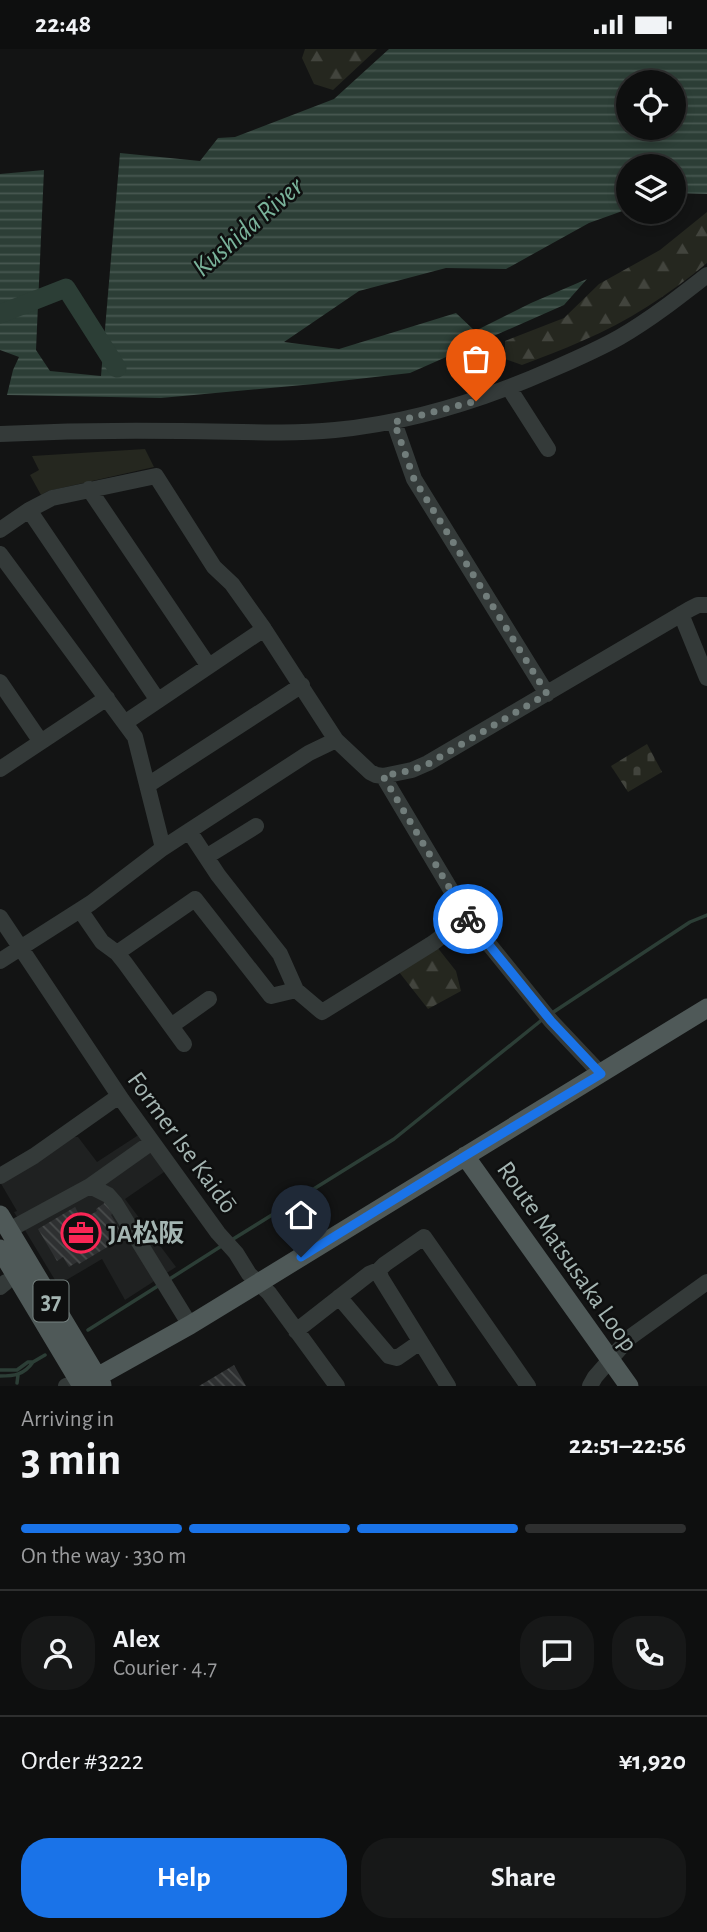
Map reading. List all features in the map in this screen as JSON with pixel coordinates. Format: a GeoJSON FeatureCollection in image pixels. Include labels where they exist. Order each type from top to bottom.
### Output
{"type":"FeatureCollection","features":[{"type":"Feature","properties":{"kind":"main road"},"geometry":{"type":"LineString","coordinates":[[86,1383],[190,1325],[707,1008]]}},
{"type":"Feature","properties":{"kind":"main road","name":"Route Matsusaka Loop"},"geometry":{"type":"LineString","coordinates":[[465,1156],[629,1386]]}},
{"type":"Feature","properties":{"kind":"main road","name":"37"},"geometry":{"type":"LineString","coordinates":[[4,1223],[86,1383]]}},
{"type":"Feature","properties":{"kind":"main road","name":"37"},"geometry":{"type":"LineString","coordinates":[[2,1256],[86,1383]]}},
{"type":"Feature","properties":{"kind":"street"},"geometry":{"type":"LineString","coordinates":[[0,434],[156,431],[296,433],[394,422],[476,401],[509,389],[620,337],[707,275]]}},
{"type":"Feature","properties":{"kind":"street"},"geometry":{"type":"LineString","coordinates":[[509,389],[548,449]]}},
{"type":"Feature","properties":{"kind":"street"},"geometry":{"type":"LineString","coordinates":[[394,422],[414,479],[547,694]]}},
{"type":"Feature","properties":{"kind":"street"},"geometry":{"type":"LineString","coordinates":[[0,530],[52,498],[156,476],[214,566],[232,584],[264,629],[336,740],[370,772],[383,776],[428,764],[681,614],[698,605],[707,605]]}},
{"type":"Feature","properties":{"kind":"street"},"geometry":{"type":"LineString","coordinates":[[89,489],[208,665]]}},
{"type":"Feature","properties":{"kind":"street"},"geometry":{"type":"LineString","coordinates":[[29,510],[158,699]]}},
{"type":"Feature","properties":{"kind":"street"},"geometry":{"type":"LineString","coordinates":[[0,554],[135,737],[163,848]]}},
{"type":"Feature","properties":{"kind":"street"},"geometry":{"type":"LineString","coordinates":[[681,614],[707,678]]}},
{"type":"Feature","properties":{"kind":"street"},"geometry":{"type":"LineString","coordinates":[[125,722],[264,629]]}},
{"type":"Feature","properties":{"kind":"street"},"geometry":{"type":"LineString","coordinates":[[0,682],[41,742]]}},
{"type":"Feature","properties":{"kind":"street"},"geometry":{"type":"LineString","coordinates":[[148,785],[302,685]]}},
{"type":"Feature","properties":{"kind":"street"},"geometry":{"type":"LineString","coordinates":[[0,768],[107,698]]}},
{"type":"Feature","properties":{"kind":"street"},"geometry":{"type":"LineString","coordinates":[[0,961],[80,910],[163,848],[309,753],[336,740]]}},
{"type":"Feature","properties":{"kind":"street"},"geometry":{"type":"LineString","coordinates":[[383,776],[467,917],[547,1016],[601,1074]]}},
{"type":"Feature","properties":{"kind":"street"},"geometry":{"type":"LineString","coordinates":[[206,857],[256,826]]}},
{"type":"Feature","properties":{"kind":"street"},"geometry":{"type":"LineString","coordinates":[[189,831],[280,954],[296,990],[322,1012],[433,943],[467,917]]}},
{"type":"Feature","properties":{"kind":"street"},"geometry":{"type":"LineString","coordinates":[[117,953],[195,898],[271,996],[296,990]]}},
{"type":"Feature","properties":{"kind":"street"},"geometry":{"type":"LineString","coordinates":[[80,910],[102,942],[117,953],[184,1044]]}},
{"type":"Feature","properties":{"kind":"street","name":"Former Ise Kaidō"},"geometry":{"type":"LineString","coordinates":[[0,918],[152,1142],[249,1274],[259,1282],[337,1386]]}},
{"type":"Feature","properties":{"kind":"street"},"geometry":{"type":"LineString","coordinates":[[171,1027],[209,999]]}},
{"type":"Feature","properties":{"kind":"street"},"geometry":{"type":"LineString","coordinates":[[0,1176],[34,1156],[119,1096]]}},
{"type":"Feature","properties":{"kind":"street"},"geometry":{"type":"LineString","coordinates":[[4,1223],[90,1186],[152,1142]]}},
{"type":"Feature","properties":{"kind":"street"},"geometry":{"type":"LineString","coordinates":[[90,1186],[108,1195],[115,1203],[190,1325]]}},
{"type":"Feature","properties":{"kind":"street"},"geometry":{"type":"LineString","coordinates":[[296,1331],[385,1263],[424,1237],[528,1386]]}},
{"type":"Feature","properties":{"kind":"street"},"geometry":{"type":"LineString","coordinates":[[379,1270],[381,1278],[448,1386]]}},
{"type":"Feature","properties":{"kind":"street"},"geometry":{"type":"LineString","coordinates":[[590,1386],[629,1338],[707,1282]]}},
{"type":"Feature","properties":{"kind":"street"},"geometry":{"type":"LineString","coordinates":[[339,1297],[389,1356],[397,1358],[420,1342]]}},
{"type":"Feature","properties":{"kind":"shaded area"},"geometry":{"type":"Polygon","coordinates":[[[140,1134],[167,1170],[125,1199],[176,1267],[125,1300],[102,1259],[58,1285],[14,1212],[17,1211],[0,1182],[67,1137],[78,1137],[97,1162],[140,1134]]]}},
{"type":"Feature","properties":{"kind":"green space"},"geometry":{"type":"Polygon","coordinates":[[[305,49],[377,49],[333,90],[314,84],[302,58],[305,49]]]}},
{"type":"Feature","properties":{"kind":"green space"},"geometry":{"type":"Polygon","coordinates":[[[707,212],[707,263],[678,286],[632,316],[574,344],[522,365],[505,359],[505,341],[564,318],[599,284],[660,250],[707,212]]]}},
{"type":"Feature","properties":{"kind":"green space"},"geometry":{"type":"Polygon","coordinates":[[[145,449],[154,467],[48,491],[41,495],[30,475],[39,470],[32,456],[145,449]]]}},
{"type":"Feature","properties":{"kind":"green space"},"geometry":{"type":"Polygon","coordinates":[[[647,744],[662,772],[628,792],[611,766],[647,744]]]}},
{"type":"Feature","properties":{"kind":"green space"},"geometry":{"type":"Polygon","coordinates":[[[437,947],[456,971],[461,991],[428,1009],[399,972],[437,947]]]}},
{"type":"Feature","properties":{"kind":"water"},"geometry":{"type":"Polygon","coordinates":[[[389,49],[707,49],[707,194],[686,193],[686,154],[616,154],[616,213],[589,223],[506,269],[446,268],[359,291],[284,342],[339,349],[456,313],[475,331],[587,279],[564,305],[410,373],[161,398],[7,395],[19,357],[0,350],[0,174],[44,170],[36,350],[50,371],[101,376],[120,153],[200,161],[218,138],[235,137],[334,99],[389,49]]]}},
{"type":"Feature","properties":{"kind":"building","name":"JA松阪"},"geometry":{"type":"Polygon","coordinates":[[[106,1202],[124,1237],[79,1264],[77,1262],[69,1267],[63,1257],[57,1261],[38,1229],[75,1207],[82,1220],[106,1202]]]}},
{"type":"Feature","properties":{"kind":"building"},"geometry":{"type":"Polygon","coordinates":[[[234,1365],[246,1386],[199,1386],[234,1365]]]}},
{"type":"Feature","properties":{"kind":"waterway","name":"Kushida River"},"geometry":{"type":"LineString","coordinates":[[0,314],[66,288],[117,368]]}},
{"type":"Feature","properties":{"kind":"waterway"},"geometry":{"type":"LineString","coordinates":[[552,1013],[690,922],[707,915]]}},
{"type":"Feature","properties":{"kind":"waterway"},"geometry":{"type":"LineString","coordinates":[[230,1241],[394,1139],[543,1019]]}},
{"type":"Feature","properties":{"kind":"waterway"},"geometry":{"type":"LineString","coordinates":[[168,1280],[223,1245]]}},
{"type":"Feature","properties":{"kind":"waterway"},"geometry":{"type":"LineString","coordinates":[[88,1330],[161,1284]]}},
{"type":"Feature","properties":{"kind":"waterway"},"geometry":{"type":"LineString","coordinates":[[0,1376],[22,1372],[45,1355]]}},
{"type":"Feature","properties":{"kind":"waterway"},"geometry":{"type":"LineString","coordinates":[[0,1370],[17,1370],[28,1362],[33,1362]]}},
{"type":"Feature","properties":{"kind":"waterway"},"geometry":{"type":"LineString","coordinates":[[17,1383],[18,1375]]}},
{"type":"Feature","properties":{"kind":"way so far"},"geometry":{"type":"LineString","coordinates":[[468,919],[383,776],[428,764],[547,694],[414,479],[394,422],[476,401]]}},
{"type":"Feature","properties":{"kind":"place","name":"JA松阪"},"geometry":{"type":"Point","coordinates":[81,1233]}},
{"type":"Feature","properties":{"kind":"route"},"geometry":{"type":"LineString","coordinates":[[301,1257],[601,1074],[551,1021],[468,919]]}}]}
